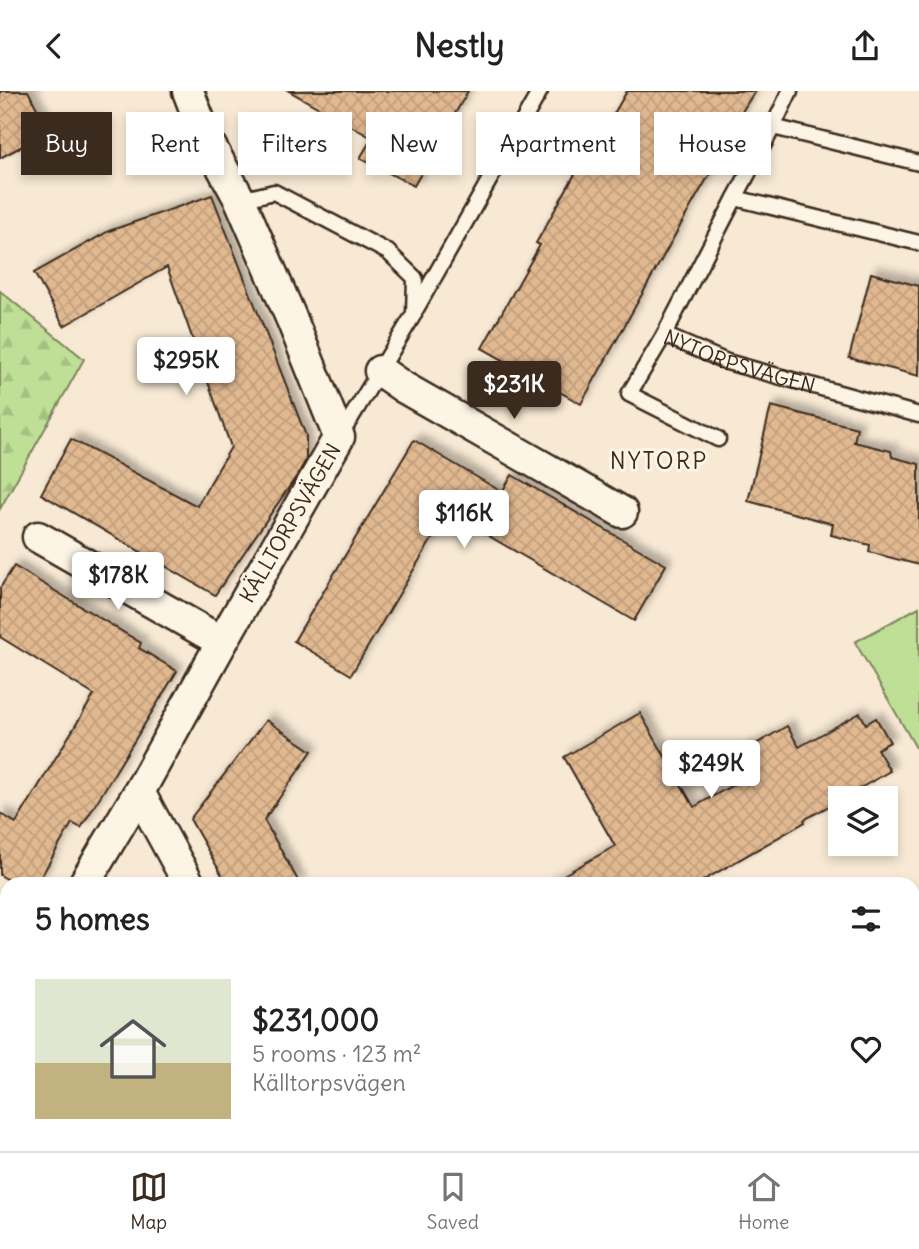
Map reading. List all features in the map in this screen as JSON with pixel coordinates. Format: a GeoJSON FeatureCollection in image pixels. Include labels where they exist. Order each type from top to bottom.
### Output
{"type":"FeatureCollection","features":[{"type":"Feature","properties":{"kind":"street","name":"KÄLLTORPSVÄGEN"},"geometry":{"type":"LineString","coordinates":[[88,877],[340,437],[240,200],[206,138],[188,91]]}},
{"type":"Feature","properties":{"kind":"street"},"geometry":{"type":"LineString","coordinates":[[380,371],[403,387],[622,512]]}},
{"type":"Feature","properties":{"kind":"street"},"geometry":{"type":"LineString","coordinates":[[38,537],[222,642]]}},
{"type":"Feature","properties":{"kind":"street"},"geometry":{"type":"LineString","coordinates":[[139,792],[184,877]]}},
{"type":"Feature","properties":{"kind":"lane"},"geometry":{"type":"LineString","coordinates":[[340,437],[414,314],[540,91]]}},
{"type":"Feature","properties":{"kind":"lane","name":"NYTORPSVÄGEN"},"geometry":{"type":"LineString","coordinates":[[790,91],[664,335],[727,362],[919,415]]}},
{"type":"Feature","properties":{"kind":"lane"},"geometry":{"type":"LineString","coordinates":[[773,127],[919,163]]}},
{"type":"Feature","properties":{"kind":"lane"},"geometry":{"type":"LineString","coordinates":[[240,200],[274,192],[388,252],[415,278],[414,314]]}},
{"type":"Feature","properties":{"kind":"lane"},"geometry":{"type":"LineString","coordinates":[[735,198],[919,243]]}},
{"type":"Feature","properties":{"kind":"lane"},"geometry":{"type":"LineString","coordinates":[[664,335],[629,394],[718,439]]}},
{"type":"Feature","properties":{"kind":"green space"},"geometry":{"type":"Polygon","coordinates":[[[0,291],[84,359],[0,509],[0,291]]]}},
{"type":"Feature","properties":{"kind":"green space"},"geometry":{"type":"Polygon","coordinates":[[[919,607],[919,753],[855,642],[919,607]]]}},
{"type":"Feature","properties":{"kind":"building"},"geometry":{"type":"Polygon","coordinates":[[[0,91],[28,91],[39,112],[21,112],[21,147],[0,158],[0,91]]]}},
{"type":"Feature","properties":{"kind":"building"},"geometry":{"type":"Polygon","coordinates":[[[289,91],[468,91],[456,112],[366,112],[366,135],[352,127],[352,112],[326,112],[289,91]]]}},
{"type":"Feature","properties":{"kind":"building"},"geometry":{"type":"Polygon","coordinates":[[[627,91],[755,91],[742,112],[654,112],[654,175],[709,175],[581,404],[482,348],[540,245],[536,243],[574,175],[640,175],[640,112],[615,112],[627,91]]]}},
{"type":"Feature","properties":{"kind":"building"},"geometry":{"type":"Polygon","coordinates":[[[366,148],[366,161],[360,158],[366,148]]]}},
{"type":"Feature","properties":{"kind":"building"},"geometry":{"type":"Polygon","coordinates":[[[393,175],[420,175],[414,186],[393,175]]]}},
{"type":"Feature","properties":{"kind":"building"},"geometry":{"type":"Polygon","coordinates":[[[212,195],[306,436],[306,460],[298,474],[215,595],[41,494],[71,439],[197,506],[231,447],[167,267],[64,326],[34,273],[109,231],[212,195]]]}},
{"type":"Feature","properties":{"kind":"building"},"geometry":{"type":"Polygon","coordinates":[[[871,273],[919,286],[919,376],[849,358],[871,273]]]}},
{"type":"Feature","properties":{"kind":"building"},"geometry":{"type":"Polygon","coordinates":[[[771,406],[857,428],[854,442],[891,451],[892,457],[919,464],[919,565],[869,552],[870,545],[831,535],[833,524],[748,501],[771,406]]]}},
{"type":"Feature","properties":{"kind":"building"},"geometry":{"type":"Polygon","coordinates":[[[414,440],[502,492],[512,475],[666,565],[634,621],[448,512],[351,675],[294,641],[414,440]]]}},
{"type":"Feature","properties":{"kind":"building"},"geometry":{"type":"Polygon","coordinates":[[[14,566],[141,643],[139,648],[177,671],[81,828],[72,823],[41,877],[0,875],[0,813],[16,823],[94,695],[0,637],[0,588],[14,566]]]}},
{"type":"Feature","properties":{"kind":"building"},"geometry":{"type":"Polygon","coordinates":[[[640,713],[694,807],[743,779],[732,758],[787,726],[799,747],[860,713],[866,724],[876,718],[890,742],[877,749],[890,771],[864,786],[828,786],[828,807],[709,877],[560,877],[615,846],[564,757],[640,713]]]}},
{"type":"Feature","properties":{"kind":"building"},"geometry":{"type":"Polygon","coordinates":[[[266,720],[312,751],[264,820],[296,877],[223,877],[190,819],[266,720]]]}},
{"type":"Feature","properties":{"kind":"district","name":"NYTORP"},"geometry":{"type":"Point","coordinates":[659,460]}}]}
